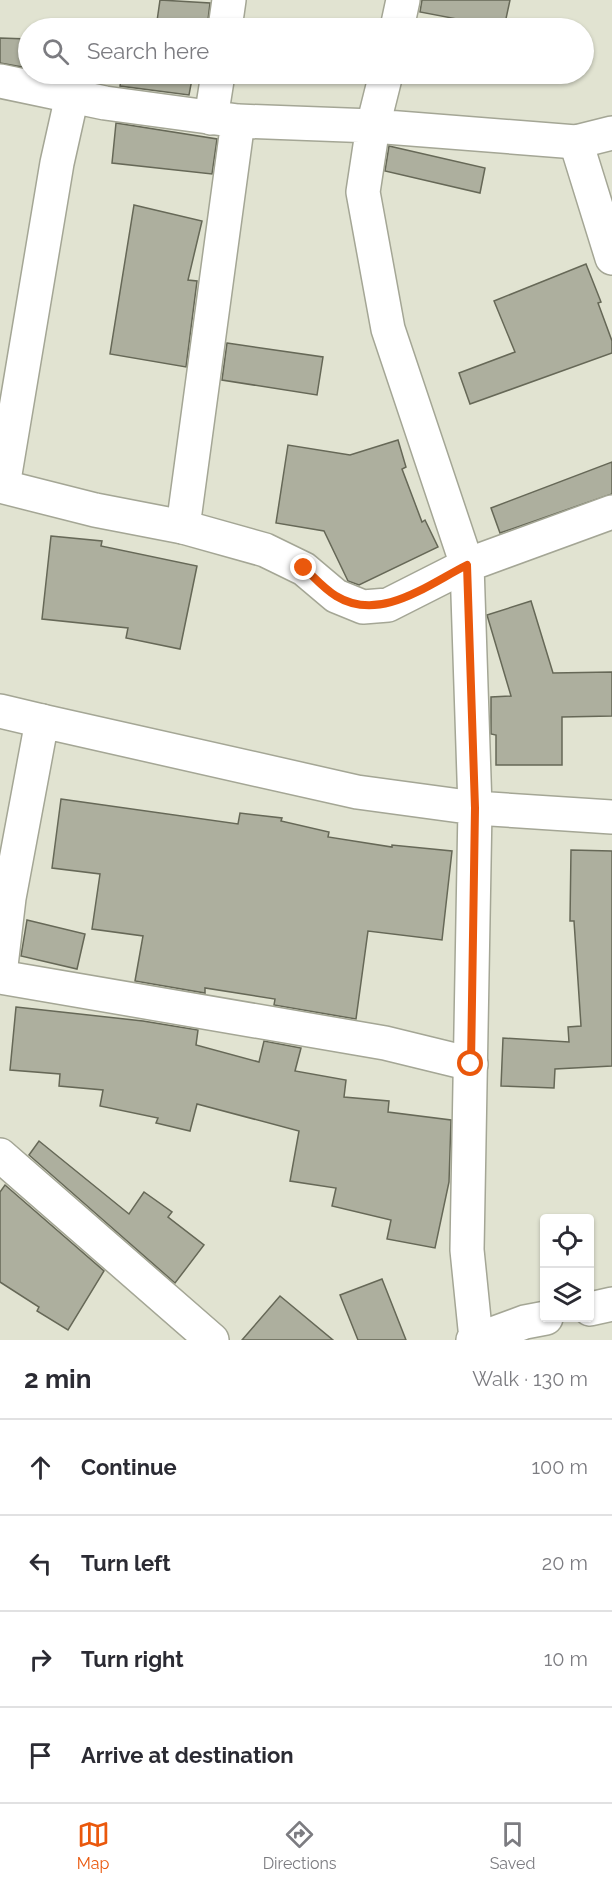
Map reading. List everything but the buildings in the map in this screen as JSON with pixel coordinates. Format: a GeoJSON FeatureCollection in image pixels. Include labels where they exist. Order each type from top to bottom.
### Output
{"type":"FeatureCollection","features":[{"type":"Feature","properties":{"kind":"street"},"geometry":{"type":"LineString","coordinates":[[226,18],[229,0]]}},
{"type":"Feature","properties":{"kind":"street"},"geometry":{"type":"LineString","coordinates":[[400,18],[404,0]]}},
{"type":"Feature","properties":{"kind":"street"},"geometry":{"type":"LineString","coordinates":[[0,81],[105,104],[225,120],[373,126],[576,142],[612,133]]}},
{"type":"Feature","properties":{"kind":"street"},"geometry":{"type":"LineString","coordinates":[[183,527],[225,120],[220,84]]}},
{"type":"Feature","properties":{"kind":"street"},"geometry":{"type":"LineString","coordinates":[[384,84],[373,126],[363,192],[388,329],[467,565],[475,808],[467,1250],[475,1340],[540,1318]]}},
{"type":"Feature","properties":{"kind":"street"},"geometry":{"type":"LineString","coordinates":[[72,96],[57,163],[1,486],[96,510],[183,527],[265,550],[304,568],[336,596],[363,607],[388,605],[467,565],[612,512]]}},
{"type":"Feature","properties":{"kind":"street"},"geometry":{"type":"LineString","coordinates":[[576,142],[612,258]]}},
{"type":"Feature","properties":{"kind":"street"},"geometry":{"type":"LineString","coordinates":[[0,711],[357,792],[475,808],[612,818]]}},
{"type":"Feature","properties":{"kind":"street"},"geometry":{"type":"LineString","coordinates":[[42,721],[9,898],[0,976],[385,1043],[471,1064]]}},
{"type":"Feature","properties":{"kind":"street"},"geometry":{"type":"LineString","coordinates":[[0,1155],[212,1340]]}},
{"type":"Feature","properties":{"kind":"street"},"geometry":{"type":"LineString","coordinates":[[594,1308],[612,1304]]}},
{"type":"Feature","properties":{"kind":"route"},"geometry":{"type":"LineString","coordinates":[[304,568],[336,596],[363,607],[388,605],[467,565],[475,808],[471,1064]]}}]}
